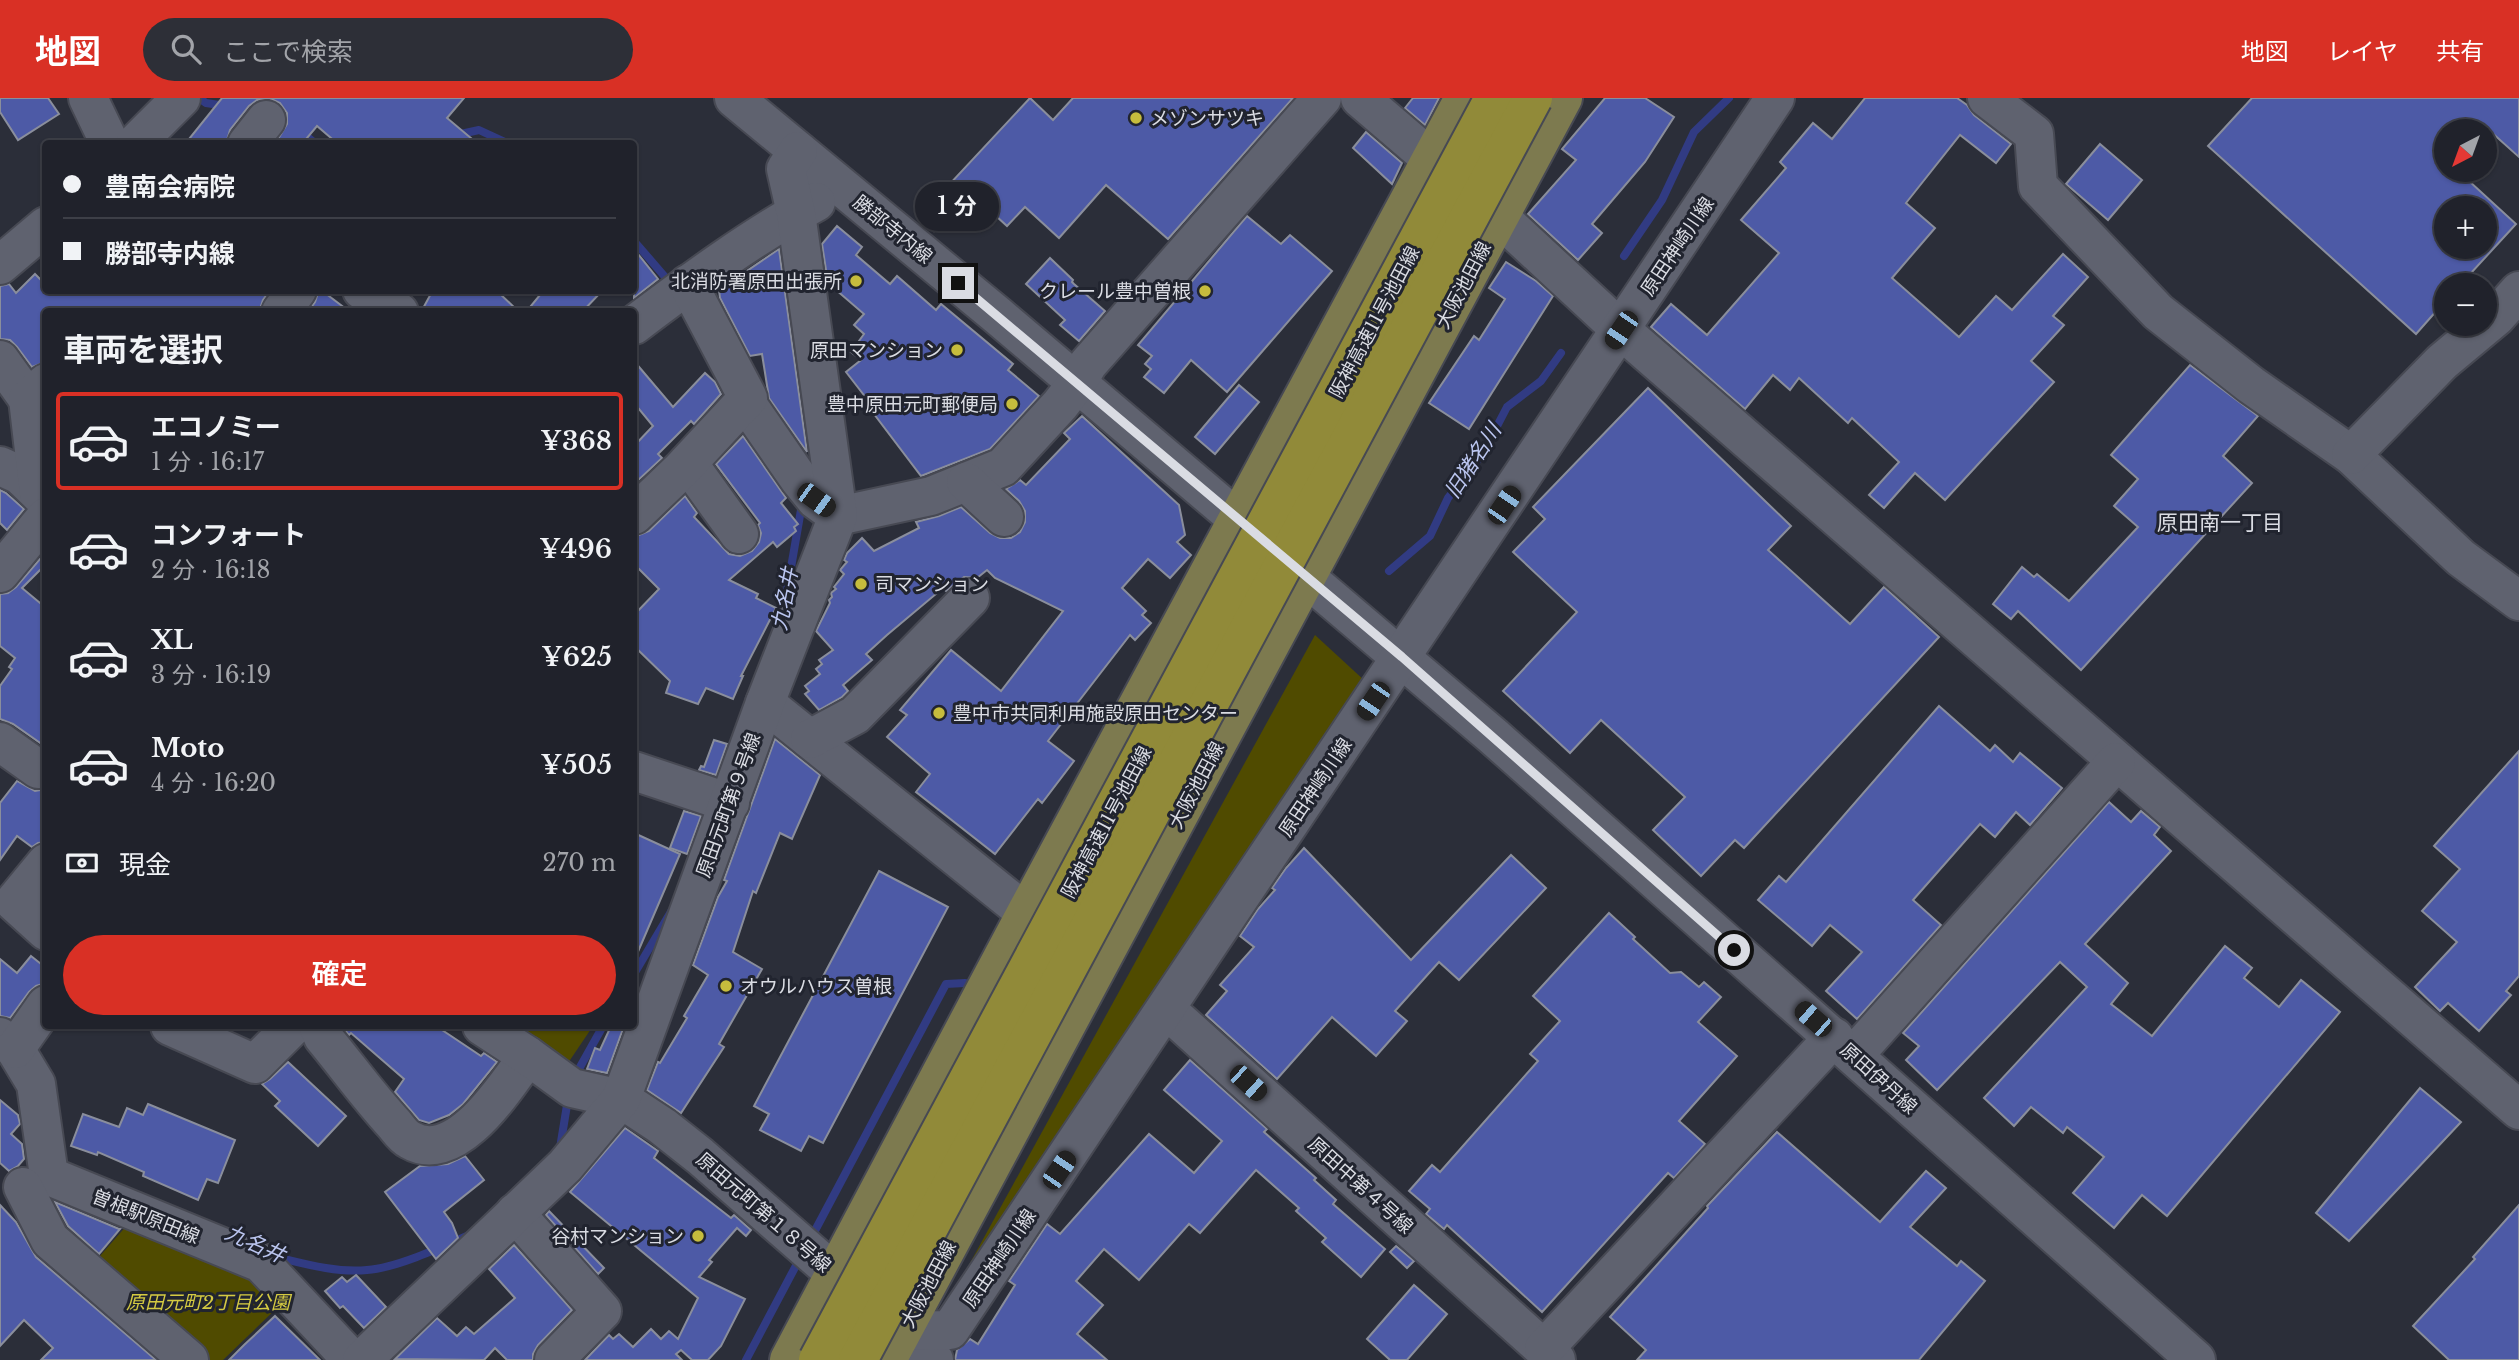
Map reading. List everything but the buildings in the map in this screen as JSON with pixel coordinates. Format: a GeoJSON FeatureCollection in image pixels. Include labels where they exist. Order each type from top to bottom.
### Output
{"type":"FeatureCollection","features":[{"type":"Feature","properties":{"kind":"highway","name":"阪神高速11号池田線"},"geometry":{"type":"LineString","coordinates":[[818,1360],[1494,98]]}},
{"type":"Feature","properties":{"kind":"highway","name":"阪神高速11号池田線"},"geometry":{"type":"LineString","coordinates":[[858,1360],[1533,98]]}},
{"type":"Feature","properties":{"kind":"main road"},"geometry":{"type":"LineString","coordinates":[[789,1360],[829,1268],[1026,912],[1464,98]]}},
{"type":"Feature","properties":{"kind":"main road","name":"大阪池田線"},"geometry":{"type":"LineString","coordinates":[[895,1346],[1563,98]]}},
{"type":"Feature","properties":{"kind":"street"},"geometry":{"type":"LineString","coordinates":[[88,98],[108,140]]}},
{"type":"Feature","properties":{"kind":"street"},"geometry":{"type":"LineString","coordinates":[[151,139],[181,98]]}},
{"type":"Feature","properties":{"kind":"street","name":"勝部寺内線"},"geometry":{"type":"LineString","coordinates":[[734,98],[1308,577]]}},
{"type":"Feature","properties":{"kind":"street"},"geometry":{"type":"LineString","coordinates":[[745,401],[799,479],[816,500],[838,516],[931,496],[1003,467],[1077,383],[1087,364],[1322,98]]}},
{"type":"Feature","properties":{"kind":"street"},"geometry":{"type":"LineString","coordinates":[[1360,98],[1499,217],[1621,330],[2519,1110]]}},
{"type":"Feature","properties":{"kind":"street","name":"原田神崎川線"},"geometry":{"type":"LineString","coordinates":[[895,1346],[950,1330],[1167,1010],[1775,98]]}},
{"type":"Feature","properties":{"kind":"street"},"geometry":{"type":"LineString","coordinates":[[1987,98],[2034,134],[2038,186],[2158,312],[2250,385],[2351,454],[2461,558],[2519,601]]}},
{"type":"Feature","properties":{"kind":"street","name":"原田元町第９号線"},"geometry":{"type":"LineString","coordinates":[[362,1357],[565,1166],[621,1099],[765,704],[838,516],[796,213],[786,169],[798,151]]}},
{"type":"Feature","properties":{"kind":"street"},"geometry":{"type":"LineString","coordinates":[[637,323],[688,284],[796,213],[842,188]]}},
{"type":"Feature","properties":{"kind":"street"},"geometry":{"type":"LineString","coordinates":[[0,265],[42,229]]}},
{"type":"Feature","properties":{"kind":"street"},"geometry":{"type":"LineString","coordinates":[[637,512],[688,463],[748,398],[688,284]]}},
{"type":"Feature","properties":{"kind":"street"},"geometry":{"type":"LineString","coordinates":[[2351,454],[2442,362],[2496,317],[2519,291]]}},
{"type":"Feature","properties":{"kind":"street"},"geometry":{"type":"LineString","coordinates":[[0,360],[37,391],[42,484]]}},
{"type":"Feature","properties":{"kind":"street"},"geometry":{"type":"LineString","coordinates":[[688,463],[739,534]]}},
{"type":"Feature","properties":{"kind":"street"},"geometry":{"type":"LineString","coordinates":[[0,466],[20,475],[42,502]]}},
{"type":"Feature","properties":{"kind":"street"},"geometry":{"type":"LineString","coordinates":[[966,482],[1004,517]]}},
{"type":"Feature","properties":{"kind":"street"},"geometry":{"type":"LineString","coordinates":[[0,573],[42,505]]}},
{"type":"Feature","properties":{"kind":"street","name":"原田伊丹線"},"geometry":{"type":"LineString","coordinates":[[1308,577],[1844,1046],[2196,1360]]}},
{"type":"Feature","properties":{"kind":"street"},"geometry":{"type":"LineString","coordinates":[[810,739],[855,715],[970,598]]}},
{"type":"Feature","properties":{"kind":"street"},"geometry":{"type":"LineString","coordinates":[[765,704],[1026,912]]}},
{"type":"Feature","properties":{"kind":"street"},"geometry":{"type":"LineString","coordinates":[[0,742],[42,768]]}},
{"type":"Feature","properties":{"kind":"street"},"geometry":{"type":"LineString","coordinates":[[1550,1355],[2116,762]]}},
{"type":"Feature","properties":{"kind":"street"},"geometry":{"type":"LineString","coordinates":[[637,772],[730,803]]}},
{"type":"Feature","properties":{"kind":"street"},"geometry":{"type":"LineString","coordinates":[[42,868],[14,902],[42,927]]}},
{"type":"Feature","properties":{"kind":"street"},"geometry":{"type":"LineString","coordinates":[[42,1009],[6,1046],[36,1084],[24,1187],[50,1240],[189,1360]]}},
{"type":"Feature","properties":{"kind":"street","name":"原田中第４号線"},"geometry":{"type":"LineString","coordinates":[[1167,1010],[1550,1355]]}},
{"type":"Feature","properties":{"kind":"street"},"geometry":{"type":"LineString","coordinates":[[177,1029],[255,1064],[290,1029]]}},
{"type":"Feature","properties":{"kind":"street"},"geometry":{"type":"LineString","coordinates":[[319,1029],[384,1113],[409,1140],[422,1144],[438,1145],[463,1133],[503,1090],[528,1056]]}},
{"type":"Feature","properties":{"kind":"street"},"geometry":{"type":"LineString","coordinates":[[487,1029],[572,1088],[621,1099]]}},
{"type":"Feature","properties":{"kind":"street","name":"原田元町第１８号線"},"geometry":{"type":"LineString","coordinates":[[621,1099],[700,1156],[829,1268],[895,1346],[934,1360]]}},
{"type":"Feature","properties":{"kind":"street","name":"曽根駅原田線"},"geometry":{"type":"LineString","coordinates":[[24,1187],[261,1263],[362,1357]]}},
{"type":"Feature","properties":{"kind":"street"},"geometry":{"type":"LineString","coordinates":[[514,1213],[602,1311],[554,1360]]}},
{"type":"Feature","properties":{"kind":"green space"},"geometry":{"type":"Polygon","coordinates":[[[1315,635],[1365,681],[974,1276],[965,1272],[1315,635]]]}},
{"type":"Feature","properties":{"kind":"green space"},"geometry":{"type":"Polygon","coordinates":[[[513,1029],[591,1029],[566,1066],[513,1029]]]}},
{"type":"Feature","properties":{"kind":"green space","name":"原田元町2丁目公園"},"geometry":{"type":"Polygon","coordinates":[[[128,1224],[230,1265],[265,1289],[280,1305],[223,1360],[210,1360],[93,1264],[128,1224]]]}},
{"type":"Feature","properties":{"kind":"waterway","name":"九名井"},"geometry":{"type":"LineString","coordinates":[[199,98],[206,103],[226,106]]}},
{"type":"Feature","properties":{"kind":"waterway","name":"旧猪名川"},"geometry":{"type":"LineString","coordinates":[[1624,256],[1662,200],[1694,132],[1729,98]]}},
{"type":"Feature","properties":{"kind":"waterway","name":"九名井"},"geometry":{"type":"LineString","coordinates":[[277,114],[311,140]]}},
{"type":"Feature","properties":{"kind":"waterway","name":"九名井"},"geometry":{"type":"LineString","coordinates":[[456,135],[479,130],[500,140]]}},
{"type":"Feature","properties":{"kind":"waterway","name":"九名井"},"geometry":{"type":"LineString","coordinates":[[637,244],[672,285]]}},
{"type":"Feature","properties":{"kind":"waterway","name":"旧猪名川"},"geometry":{"type":"LineString","coordinates":[[1389,571],[1430,536],[1448,498],[1483,453],[1507,407],[1541,381],[1561,353]]}},
{"type":"Feature","properties":{"kind":"waterway","name":"九名井"},"geometry":{"type":"LineString","coordinates":[[784,608],[802,504]]}},
{"type":"Feature","properties":{"kind":"waterway","name":"九名井"},"geometry":{"type":"LineString","coordinates":[[637,969],[672,910]]}},
{"type":"Feature","properties":{"kind":"waterway"},"geometry":{"type":"LineString","coordinates":[[810,1240],[946,984],[965,983]]}},
{"type":"Feature","properties":{"kind":"waterway","name":"九名井"},"geometry":{"type":"LineString","coordinates":[[575,1076],[601,1029]]}},
{"type":"Feature","properties":{"kind":"waterway","name":"九名井"},"geometry":{"type":"LineString","coordinates":[[560,1148],[568,1099]]}},
{"type":"Feature","properties":{"kind":"waterway","name":"九名井"},"geometry":{"type":"LineString","coordinates":[[276,1257],[333,1269],[367,1270],[405,1261],[469,1235]]}},
{"type":"Feature","properties":{"kind":"waterway"},"geometry":{"type":"LineString","coordinates":[[746,1360],[800,1258]]}},
{"type":"Feature","properties":{"kind":"place","name":"メゾンサツキ"},"geometry":{"type":"Point","coordinates":[1136,118]}},
{"type":"Feature","properties":{"kind":"place","name":"北消防署原田出張所"},"geometry":{"type":"Point","coordinates":[856,281]}},
{"type":"Feature","properties":{"kind":"place","name":"クレール豊中曽根"},"geometry":{"type":"Point","coordinates":[1205,291]}},
{"type":"Feature","properties":{"kind":"place","name":"原田マンション"},"geometry":{"type":"Point","coordinates":[957,350]}},
{"type":"Feature","properties":{"kind":"place","name":"豊中原田元町郵便局"},"geometry":{"type":"Point","coordinates":[1012,404]}},
{"type":"Feature","properties":{"kind":"place","name":"司マンション"},"geometry":{"type":"Point","coordinates":[861,584]}},
{"type":"Feature","properties":{"kind":"place","name":"豊中市共同利用施設原田センター"},"geometry":{"type":"Point","coordinates":[939,713]}},
{"type":"Feature","properties":{"kind":"place","name":"オウルハウス曽根"},"geometry":{"type":"Point","coordinates":[726,986]}},
{"type":"Feature","properties":{"kind":"place","name":"谷村マンション"},"geometry":{"type":"Point","coordinates":[698,1236]}},
{"type":"Feature","properties":{"kind":"district","name":"原田南一丁目"},"geometry":{"type":"Point","coordinates":[2220,523]}},
{"type":"Feature","properties":{"kind":"route"},"geometry":{"type":"LineString","coordinates":[[958,283],[1402,657],[1734,950]]}}]}
